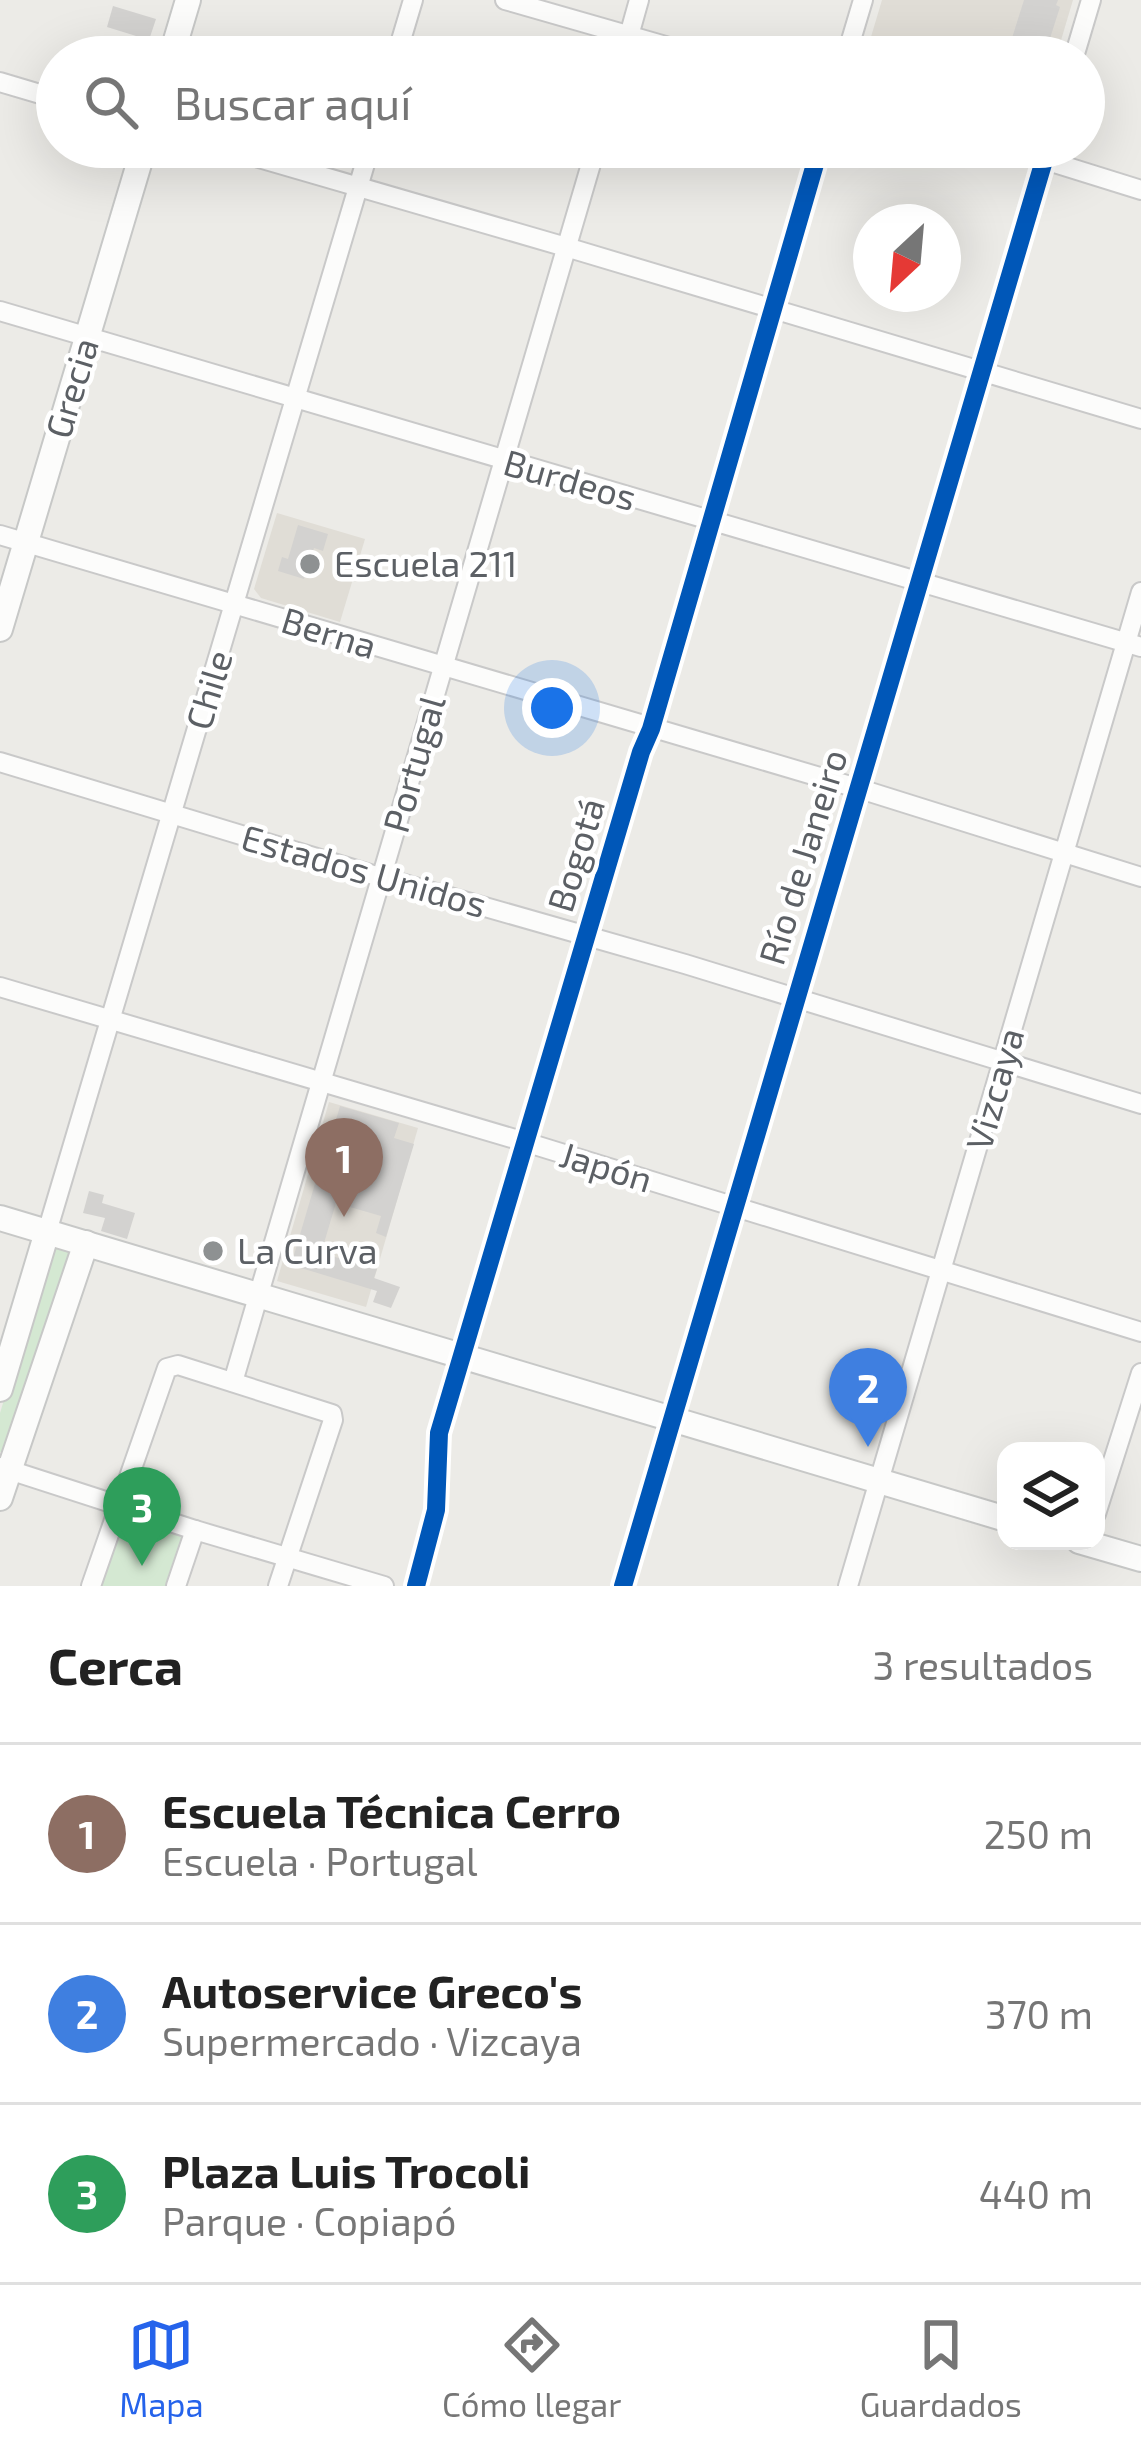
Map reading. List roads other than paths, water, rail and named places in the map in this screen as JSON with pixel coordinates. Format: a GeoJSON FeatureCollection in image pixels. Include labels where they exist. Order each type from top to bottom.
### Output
{"type":"FeatureCollection","features":[{"type":"Feature","properties":{"kind":"main road"},"geometry":{"type":"LineString","coordinates":[[177,36],[188,0]]}},
{"type":"Feature","properties":{"kind":"main road","name":"Grecia"},"geometry":{"type":"LineString","coordinates":[[0,629],[138,168]]}},
{"type":"Feature","properties":{"kind":"main road"},"geometry":{"type":"LineString","coordinates":[[0,1218],[997,1516]]}},
{"type":"Feature","properties":{"kind":"main road"},"geometry":{"type":"LineString","coordinates":[[0,1389],[47,1232]]}},
{"type":"Feature","properties":{"kind":"main road"},"geometry":{"type":"LineString","coordinates":[[0,1498],[5,1468],[86,1243]]}},
{"type":"Feature","properties":{"kind":"main road"},"geometry":{"type":"LineString","coordinates":[[1105,1548],[1141,1559]]}},
{"type":"Feature","properties":{"kind":"street"},"geometry":{"type":"LineString","coordinates":[[402,36],[412,0]]}},
{"type":"Feature","properties":{"kind":"street"},"geometry":{"type":"LineString","coordinates":[[505,0],[632,36]]}},
{"type":"Feature","properties":{"kind":"street"},"geometry":{"type":"LineString","coordinates":[[629,35],[639,0]]}},
{"type":"Feature","properties":{"kind":"street"},"geometry":{"type":"LineString","coordinates":[[852,36],[863,0]]}},
{"type":"Feature","properties":{"kind":"street"},"geometry":{"type":"LineString","coordinates":[[1080,36],[1091,0]]}},
{"type":"Feature","properties":{"kind":"street"},"geometry":{"type":"LineString","coordinates":[[0,82],[36,93]]}},
{"type":"Feature","properties":{"kind":"street"},"geometry":{"type":"LineString","coordinates":[[291,168],[1141,419]]}},
{"type":"Feature","properties":{"kind":"street","name":"Chile"},"geometry":{"type":"LineString","coordinates":[[47,1232],[364,168]]}},
{"type":"Feature","properties":{"kind":"street","name":"Portugal"},"geometry":{"type":"LineString","coordinates":[[232,1382],[590,168]]}},
{"type":"Feature","properties":{"kind":"street","name":"Bogotá"},"geometry":{"type":"LineString","coordinates":[[416,1586],[436,1510],[440,1433],[814,168]]}},
{"type":"Feature","properties":{"kind":"street","name":"Río de Janeiro"},"geometry":{"type":"LineString","coordinates":[[623,1586],[1042,168]]}},
{"type":"Feature","properties":{"kind":"street"},"geometry":{"type":"LineString","coordinates":[[1085,168],[1141,190]]}},
{"type":"Feature","properties":{"kind":"street","name":"Burdeos"},"geometry":{"type":"LineString","coordinates":[[0,311],[1134,645]]}},
{"type":"Feature","properties":{"kind":"street","name":"Berna"},"geometry":{"type":"LineString","coordinates":[[0,536],[857,788],[1141,878]]}},
{"type":"Feature","properties":{"kind":"street","name":"Vizcaya"},"geometry":{"type":"LineString","coordinates":[[848,1586],[1064,853],[1134,645],[1141,592]]}},
{"type":"Feature","properties":{"kind":"street","name":"Estados Unidos"},"geometry":{"type":"LineString","coordinates":[[0,762],[1141,1104]]}},
{"type":"Feature","properties":{"kind":"street","name":"Japón"},"geometry":{"type":"LineString","coordinates":[[0,987],[1141,1332]]}},
{"type":"Feature","properties":{"kind":"street"},"geometry":{"type":"LineString","coordinates":[[91,1586],[166,1368],[178,1365],[332,1414],[278,1586]]}},
{"type":"Feature","properties":{"kind":"street"},"geometry":{"type":"LineString","coordinates":[[1105,1486],[1141,1373]]}},
{"type":"Feature","properties":{"kind":"street"},"geometry":{"type":"LineString","coordinates":[[5,1468],[384,1586]]}},
{"type":"Feature","properties":{"kind":"street"},"geometry":{"type":"LineString","coordinates":[[176,1586],[195,1530]]}},
{"type":"Feature","properties":{"kind":"place","name":"Escuela 211"},"geometry":{"type":"Point","coordinates":[310,564]}},
{"type":"Feature","properties":{"kind":"place","name":"Escuela Técnica Cerro"},"geometry":{"type":"Point","coordinates":[344,1217]}},
{"type":"Feature","properties":{"kind":"place","name":"La Curva"},"geometry":{"type":"Point","coordinates":[213,1251]}},
{"type":"Feature","properties":{"kind":"place","name":"Autoservice Greco's"},"geometry":{"type":"Point","coordinates":[868,1447]}},
{"type":"Feature","properties":{"kind":"place","name":"Plaza Luis Trocoli"},"geometry":{"type":"Point","coordinates":[142,1566]}}]}
